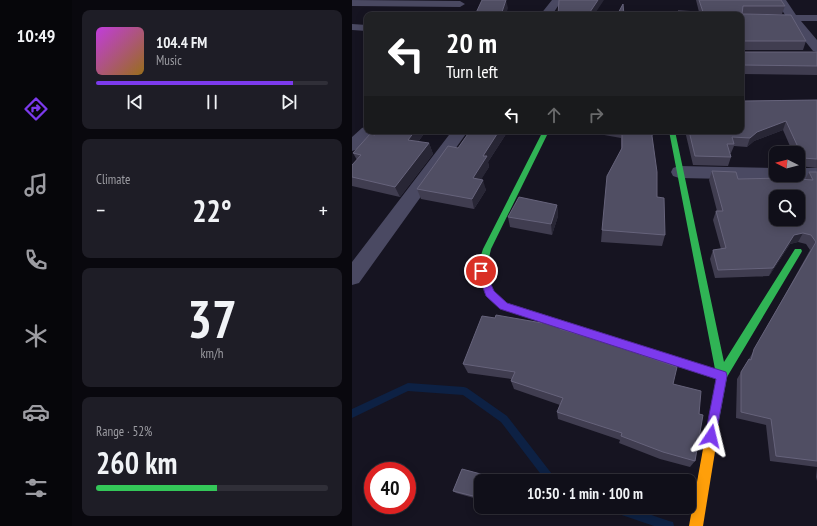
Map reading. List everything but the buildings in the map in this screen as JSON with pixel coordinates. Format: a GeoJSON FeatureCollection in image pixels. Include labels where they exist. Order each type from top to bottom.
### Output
{"type":"FeatureCollection","features":[{"type":"Feature","properties":{"kind":"street"},"geometry":{"type":"LineString","coordinates":[[548,12],[557,0]]}},
{"type":"Feature","properties":{"kind":"street"},"geometry":{"type":"LineString","coordinates":[[781,0],[814,53]]}},
{"type":"Feature","properties":{"kind":"street"},"geometry":{"type":"LineString","coordinates":[[352,3],[460,6]]}},
{"type":"Feature","properties":{"kind":"street"},"geometry":{"type":"LineString","coordinates":[[744,18],[817,18]]}},
{"type":"Feature","properties":{"kind":"street"},"geometry":{"type":"LineString","coordinates":[[352,27],[364,28]]}},
{"type":"Feature","properties":{"kind":"street"},"geometry":{"type":"LineString","coordinates":[[352,146],[361,132]]}},
{"type":"Feature","properties":{"kind":"street"},"geometry":{"type":"LineString","coordinates":[[352,277],[458,134]]}},
{"type":"Feature","properties":{"kind":"street"},"geometry":{"type":"LineString","coordinates":[[544,134],[487,249],[481,271],[490,294],[504,306],[722,376]]}},
{"type":"Feature","properties":{"kind":"street"},"geometry":{"type":"LineString","coordinates":[[673,134],[679,172],[722,376]]}},
{"type":"Feature","properties":{"kind":"street"},"geometry":{"type":"LineString","coordinates":[[679,172],[769,174]]}},
{"type":"Feature","properties":{"kind":"street"},"geometry":{"type":"LineString","coordinates":[[805,174],[817,174]]}},
{"type":"Feature","properties":{"kind":"street"},"geometry":{"type":"LineString","coordinates":[[696,526],[722,376],[798,251]]}},
{"type":"Feature","properties":{"kind":"waterway"},"geometry":{"type":"LineString","coordinates":[[352,414],[408,387],[464,391],[504,419],[547,474]]}},
{"type":"Feature","properties":{"kind":"waterway"},"geometry":{"type":"LineString","coordinates":[[634,514],[669,526]]}},
{"type":"Feature","properties":{"kind":"traffic: fast"},"geometry":{"type":"LineString","coordinates":[[544,134],[487,249],[481,271],[490,294],[504,306],[722,376],[798,251]]}},
{"type":"Feature","properties":{"kind":"traffic: fast"},"geometry":{"type":"LineString","coordinates":[[673,134],[722,376],[713,427]]}},
{"type":"Feature","properties":{"kind":"traffic: slow"},"geometry":{"type":"LineString","coordinates":[[696,526],[713,427]]}},
{"type":"Feature","properties":{"kind":"route"},"geometry":{"type":"LineString","coordinates":[[481,271],[490,294],[504,306],[722,376],[711,436]]}}]}
